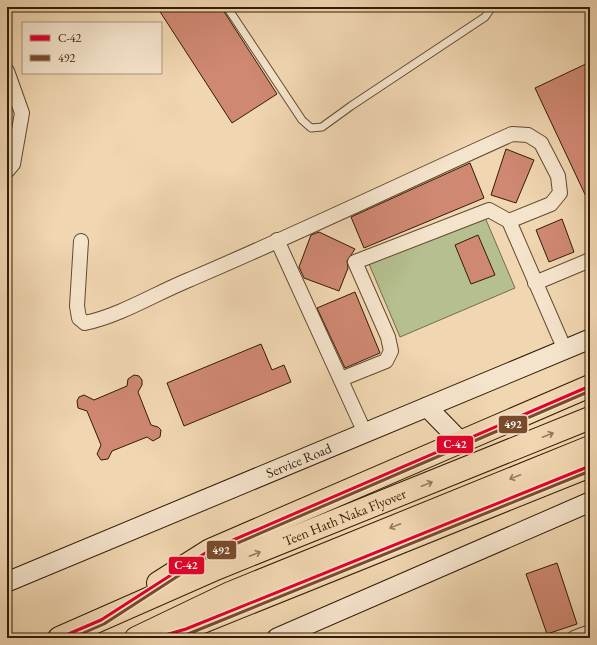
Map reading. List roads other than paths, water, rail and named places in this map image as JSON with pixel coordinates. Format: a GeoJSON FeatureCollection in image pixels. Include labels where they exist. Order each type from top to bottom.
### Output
{"type":"FeatureCollection","features":[{"type":"Feature","properties":{"kind":"highway"},"geometry":{"type":"LineString","coordinates":[[59,638],[101,620],[210,550],[590,386]]}},
{"type":"Feature","properties":{"kind":"highway","name":"Teen Hath Naka Flyover"},"geometry":{"type":"LineString","coordinates":[[101,620],[218,568],[590,418]]}},
{"type":"Feature","properties":{"kind":"highway","name":"Teen Hath Naka Flyover"},"geometry":{"type":"LineString","coordinates":[[136,638],[230,593],[590,446]]}},
{"type":"Feature","properties":{"kind":"highway"},"geometry":{"type":"LineString","coordinates":[[155,638],[188,633],[590,466]]}},
{"type":"Feature","properties":{"kind":"street"},"geometry":{"type":"LineString","coordinates":[[7,71],[22,113],[13,164],[7,171]]}},
{"type":"Feature","properties":{"kind":"street"},"geometry":{"type":"LineString","coordinates":[[81,241],[77,306],[78,318],[85,324],[102,319],[512,134],[528,135],[541,144],[558,176],[560,193],[551,204],[509,221]]}},
{"type":"Feature","properties":{"kind":"street"},"geometry":{"type":"LineString","coordinates":[[341,379],[386,361],[391,351],[388,337],[355,262],[489,210],[509,221],[565,350]]}},
{"type":"Feature","properties":{"kind":"street"},"geometry":{"type":"LineString","coordinates":[[277,240],[365,433]]}},
{"type":"Feature","properties":{"kind":"street"},"geometry":{"type":"LineString","coordinates":[[535,283],[590,260]]}},
{"type":"Feature","properties":{"kind":"street","name":"Service Road"},"geometry":{"type":"LineString","coordinates":[[7,582],[590,339]]}},
{"type":"Feature","properties":{"kind":"street"},"geometry":{"type":"LineString","coordinates":[[428,407],[461,442]]}},
{"type":"Feature","properties":{"kind":"street"},"geometry":{"type":"LineString","coordinates":[[277,638],[590,502]]}},
{"type":"Feature","properties":{"kind":"street"},"geometry":{"type":"LineString","coordinates":[[574,638],[590,634]]}},
{"type":"Feature","properties":{"kind":"lane"},"geometry":{"type":"LineString","coordinates":[[228,7],[302,120],[312,128],[322,127],[351,106],[485,18],[492,7]]}}]}
